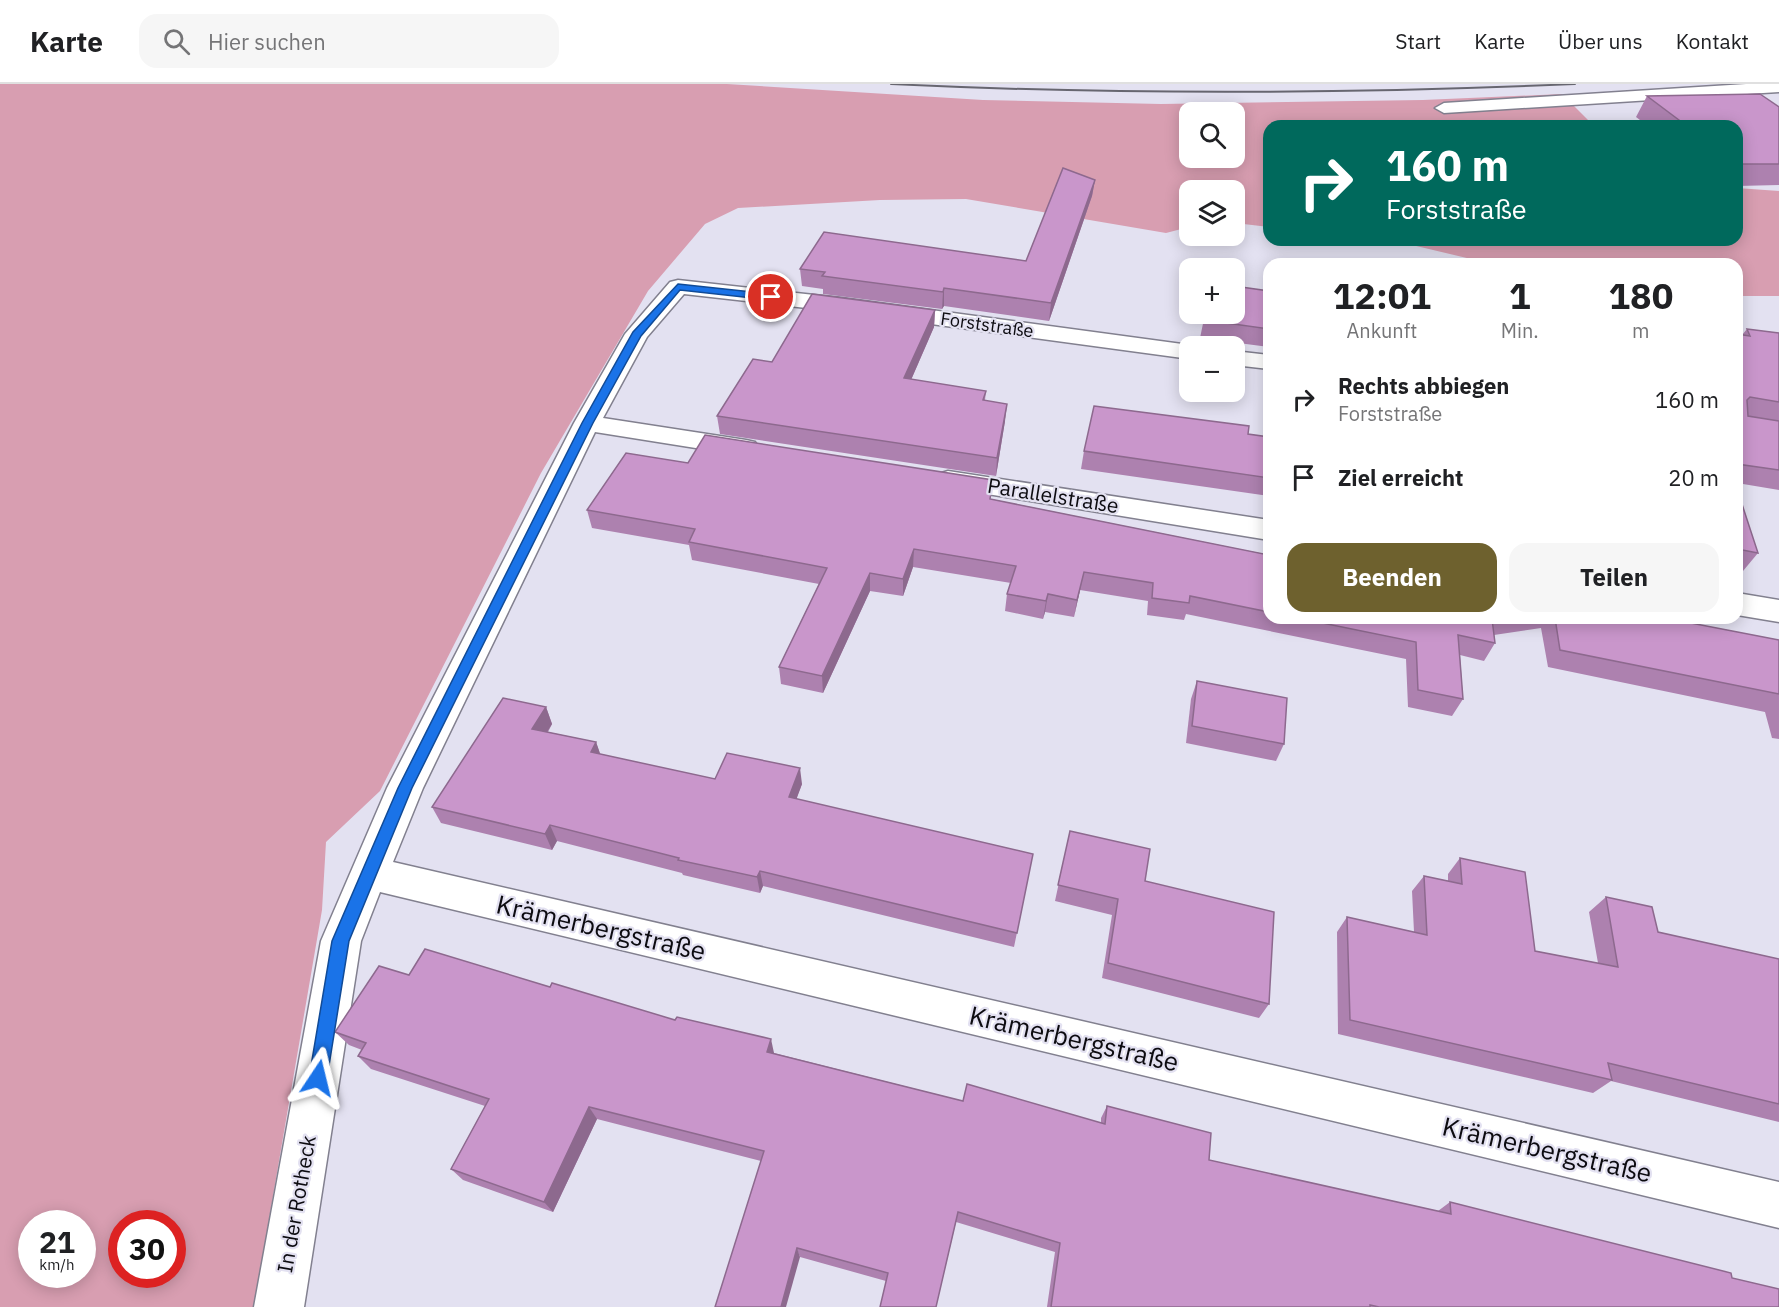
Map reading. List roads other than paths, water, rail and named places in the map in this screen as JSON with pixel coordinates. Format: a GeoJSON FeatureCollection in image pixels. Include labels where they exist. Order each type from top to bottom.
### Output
{"type":"FeatureCollection","features":[{"type":"Feature","properties":{"kind":"street"},"geometry":{"type":"LineString","coordinates":[[1444,108],[1779,87]]}},
{"type":"Feature","properties":{"kind":"street","name":"Forststraße"},"geometry":{"type":"LineString","coordinates":[[678,287],[842,305],[1179,351]]}},
{"type":"Feature","properties":{"kind":"street","name":"In der Rotheck"},"geometry":{"type":"LineString","coordinates":[[279,1307],[341,941],[405,788],[587,423],[637,334],[678,287]]}},
{"type":"Feature","properties":{"kind":"street"},"geometry":{"type":"LineString","coordinates":[[1245,360],[1263,362]]}},
{"type":"Feature","properties":{"kind":"street"},"geometry":{"type":"LineString","coordinates":[[587,423],[775,453]]}},
{"type":"Feature","properties":{"kind":"street","name":"Parallelstraße"},"geometry":{"type":"LineString","coordinates":[[928,477],[1263,529]]}},
{"type":"Feature","properties":{"kind":"street"},"geometry":{"type":"LineString","coordinates":[[1743,605],[1779,610]]}},
{"type":"Feature","properties":{"kind":"street","name":"Krämerbergstraße"},"geometry":{"type":"LineString","coordinates":[[369,873],[1779,1205]]}},
{"type":"Feature","properties":{"kind":"railway"},"geometry":{"type":"LineString","coordinates":[[891,84],[976,88],[1233,92],[1404,90],[1575,84]]}}]}
